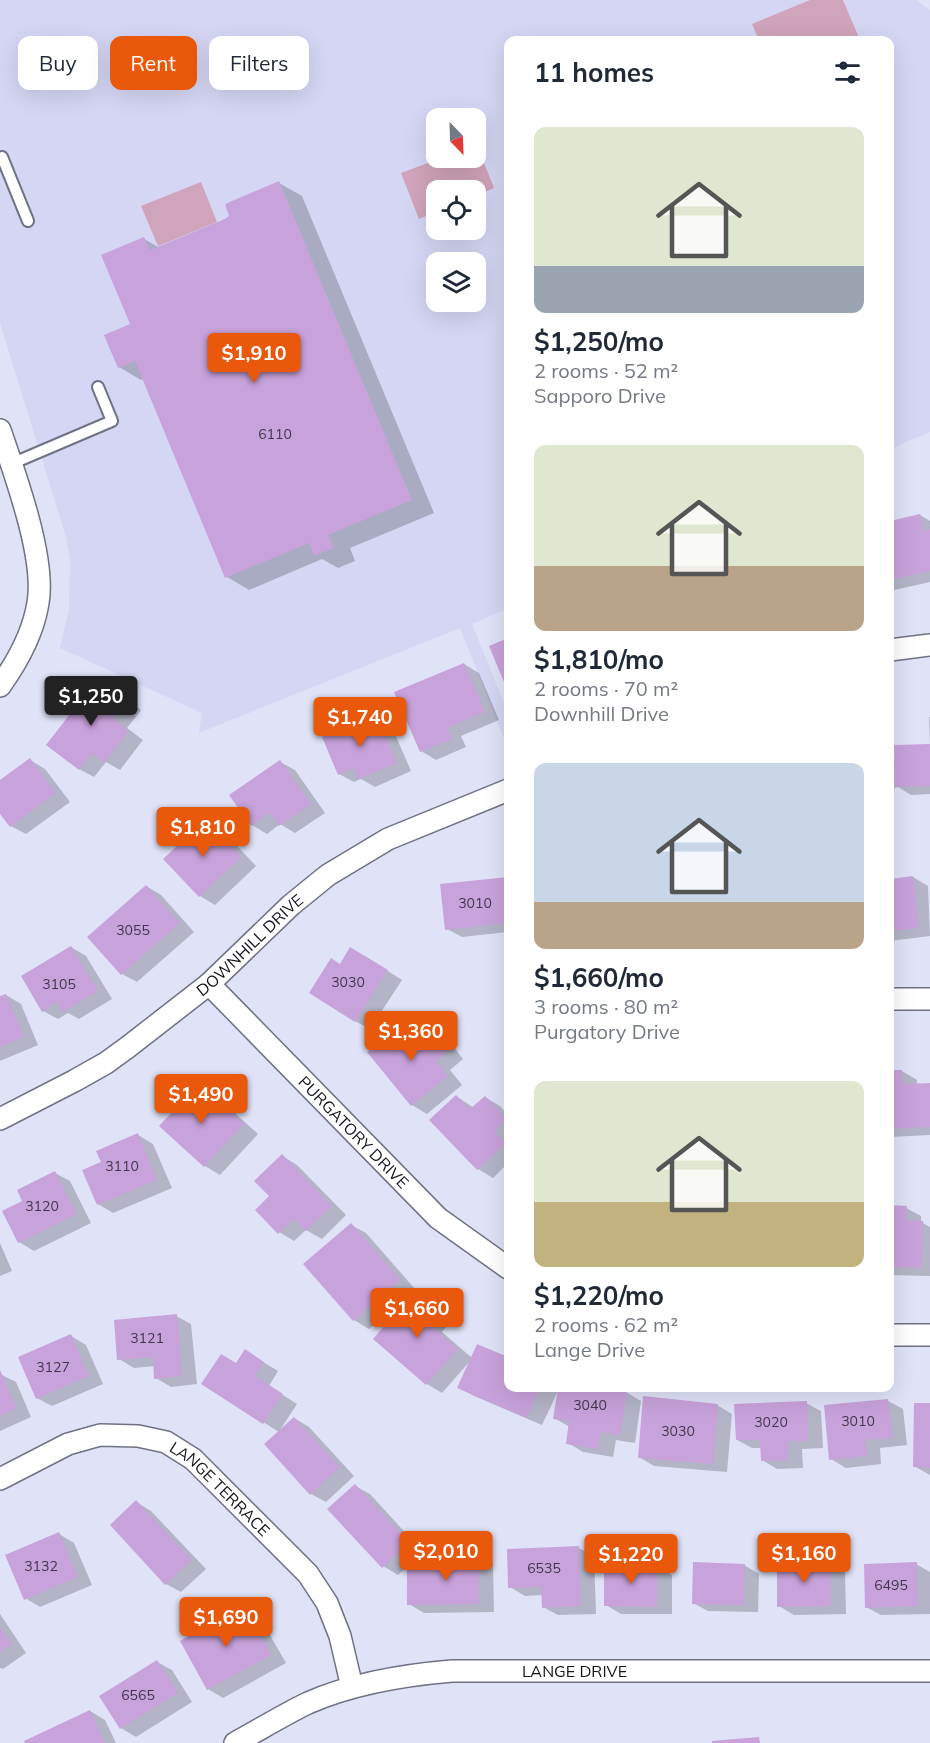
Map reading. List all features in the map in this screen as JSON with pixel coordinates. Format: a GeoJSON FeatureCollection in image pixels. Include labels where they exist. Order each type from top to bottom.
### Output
{"type":"FeatureCollection","features":[{"type":"Feature","properties":{"kind":"street"},"geometry":{"type":"LineString","coordinates":[[0,430],[28,522],[35,554],[39,602],[31,631],[16,664],[0,686]]}},
{"type":"Feature","properties":{"kind":"street"},"geometry":{"type":"LineString","coordinates":[[894,650],[930,645]]}},
{"type":"Feature","properties":{"kind":"street","name":"DOWNHILL DRIVE"},"geometry":{"type":"LineString","coordinates":[[0,1119],[106,1063],[209,984],[291,905],[336,870],[388,839],[504,792]]}},
{"type":"Feature","properties":{"kind":"street","name":"PURGATORY DRIVE"},"geometry":{"type":"LineString","coordinates":[[209,984],[438,1218],[504,1266]]}},
{"type":"Feature","properties":{"kind":"street"},"geometry":{"type":"LineString","coordinates":[[894,999],[930,999]]}},
{"type":"Feature","properties":{"kind":"street"},"geometry":{"type":"LineString","coordinates":[[894,1335],[930,1335]]}},
{"type":"Feature","properties":{"kind":"street","name":"LANGE TERRACE"},"geometry":{"type":"LineString","coordinates":[[0,1479],[68,1444],[100,1435],[138,1436],[166,1442],[193,1460],[309,1574],[327,1603],[340,1636],[352,1687]]}},
{"type":"Feature","properties":{"kind":"street","name":"LANGE DRIVE"},"geometry":{"type":"LineString","coordinates":[[235,1743],[309,1703],[352,1687],[413,1674],[452,1671],[930,1671]]}},
{"type":"Feature","properties":{"kind":"lane"},"geometry":{"type":"LineString","coordinates":[[0,158],[2,158],[28,221]]}},
{"type":"Feature","properties":{"kind":"lane"},"geometry":{"type":"LineString","coordinates":[[11,464],[112,421],[98,387]]}},
{"type":"Feature","properties":{"kind":"shaded area"},"geometry":{"type":"Polygon","coordinates":[[[0,0],[916,0],[930,10],[930,432],[894,447],[894,36],[504,36],[504,610],[472,624],[504,703],[504,739],[460,628],[199,733],[202,713],[60,648],[69,609],[70,561],[66,537],[0,323],[0,0]]]}},
{"type":"Feature","properties":{"kind":"shaded area"},"geometry":{"type":"Polygon","coordinates":[[[810,0],[843,0],[858,36],[757,36],[752,24],[810,0]]]}},
{"type":"Feature","properties":{"kind":"shaded area"},"geometry":{"type":"Polygon","coordinates":[[[426,164],[426,168],[486,168],[494,188],[486,192],[486,180],[426,180],[426,216],[419,219],[401,173],[426,164]]]}},
{"type":"Feature","properties":{"kind":"shaded area"},"geometry":{"type":"Polygon","coordinates":[[[201,182],[217,222],[158,246],[141,206],[201,182]]]}},
{"type":"Feature","properties":{"kind":"building"},"geometry":{"type":"Polygon","coordinates":[[[279,181],[412,500],[328,535],[334,548],[314,556],[309,543],[225,578],[135,361],[118,368],[104,335],[130,324],[101,255],[144,237],[150,250],[225,219],[229,216],[225,204],[279,181]]]}},
{"type":"Feature","properties":{"kind":"building"},"geometry":{"type":"Polygon","coordinates":[[[920,514],[924,531],[930,529],[930,571],[894,579],[894,520],[920,514]]]}},
{"type":"Feature","properties":{"kind":"building"},"geometry":{"type":"Polygon","coordinates":[[[504,640],[504,682],[489,646],[504,640]]]}},
{"type":"Feature","properties":{"kind":"building"},"geometry":{"type":"Polygon","coordinates":[[[464,663],[485,712],[447,728],[452,739],[420,752],[394,692],[464,663]]]}},
{"type":"Feature","properties":{"kind":"building"},"geometry":{"type":"Polygon","coordinates":[[[98,678],[127,700],[113,718],[129,731],[104,763],[92,753],[79,770],[46,745],[98,678]]]}},
{"type":"Feature","properties":{"kind":"building"},"geometry":{"type":"Polygon","coordinates":[[[376,714],[397,763],[358,779],[354,768],[338,775],[322,737],[376,714]]]}},
{"type":"Feature","properties":{"kind":"building"},"geometry":{"type":"Polygon","coordinates":[[[930,744],[930,786],[895,787],[894,745],[930,744]]]}},
{"type":"Feature","properties":{"kind":"building"},"geometry":{"type":"Polygon","coordinates":[[[30,758],[56,793],[10,827],[0,814],[0,780],[30,758]]]}},
{"type":"Feature","properties":{"kind":"building"},"geometry":{"type":"Polygon","coordinates":[[[280,760],[311,804],[279,826],[270,813],[251,826],[229,795],[280,760]]]}},
{"type":"Feature","properties":{"kind":"building"},"geometry":{"type":"Polygon","coordinates":[[[206,819],[242,857],[199,897],[163,859],[206,819]]]}},
{"type":"Feature","properties":{"kind":"building"},"geometry":{"type":"Polygon","coordinates":[[[913,876],[919,928],[894,931],[894,878],[913,876]]]}},
{"type":"Feature","properties":{"kind":"building"},"geometry":{"type":"Polygon","coordinates":[[[504,877],[504,923],[445,930],[440,884],[504,877]]]}},
{"type":"Feature","properties":{"kind":"building"},"geometry":{"type":"Polygon","coordinates":[[[146,885],[180,923],[121,975],[87,937],[146,885]]]}},
{"type":"Feature","properties":{"kind":"building"},"geometry":{"type":"Polygon","coordinates":[[[71,946],[98,991],[63,1012],[57,1002],[42,1012],[21,976],[71,946]]]}},
{"type":"Feature","properties":{"kind":"building"},"geometry":{"type":"Polygon","coordinates":[[[350,947],[388,970],[355,1022],[309,993],[331,958],[340,964],[350,947]]]}},
{"type":"Feature","properties":{"kind":"building"},"geometry":{"type":"Polygon","coordinates":[[[6,994],[24,1037],[0,1047],[0,996],[6,994]]]}},
{"type":"Feature","properties":{"kind":"building"},"geometry":{"type":"Polygon","coordinates":[[[401,1025],[413,1039],[430,1026],[449,1050],[436,1061],[448,1076],[411,1106],[367,1052],[401,1025]]]}},
{"type":"Feature","properties":{"kind":"building"},"geometry":{"type":"Polygon","coordinates":[[[894,1070],[902,1070],[903,1084],[930,1083],[930,1127],[894,1129],[894,1070]]]}},
{"type":"Feature","properties":{"kind":"building"},"geometry":{"type":"Polygon","coordinates":[[[199,1083],[244,1124],[204,1167],[159,1126],[199,1083]]]}},
{"type":"Feature","properties":{"kind":"building"},"geometry":{"type":"Polygon","coordinates":[[[456,1095],[470,1109],[485,1096],[504,1116],[504,1122],[494,1131],[504,1141],[504,1145],[477,1170],[429,1120],[456,1095]]]}},
{"type":"Feature","properties":{"kind":"building"},"geometry":{"type":"Polygon","coordinates":[[[138,1133],[157,1180],[97,1205],[82,1170],[101,1162],[96,1151],[138,1133]]]}},
{"type":"Feature","properties":{"kind":"building"},"geometry":{"type":"Polygon","coordinates":[[[282,1154],[332,1206],[306,1231],[294,1219],[278,1234],[255,1210],[269,1196],[254,1181],[282,1154]]]}},
{"type":"Feature","properties":{"kind":"building"},"geometry":{"type":"Polygon","coordinates":[[[55,1171],[77,1214],[18,1243],[2,1211],[22,1201],[17,1190],[55,1171]]]}},
{"type":"Feature","properties":{"kind":"building"},"geometry":{"type":"Polygon","coordinates":[[[894,1205],[907,1206],[906,1220],[923,1221],[922,1268],[894,1267],[894,1205]]]}},
{"type":"Feature","properties":{"kind":"building"},"geometry":{"type":"Polygon","coordinates":[[[351,1223],[401,1280],[353,1321],[303,1264],[351,1223]]]}},
{"type":"Feature","properties":{"kind":"building"},"geometry":{"type":"Polygon","coordinates":[[[417,1289],[440,1309],[428,1322],[458,1349],[426,1385],[373,1339],[417,1289]]]}},
{"type":"Feature","properties":{"kind":"building"},"geometry":{"type":"Polygon","coordinates":[[[177,1314],[182,1376],[154,1379],[153,1357],[117,1360],[114,1320],[177,1314]]]}},
{"type":"Feature","properties":{"kind":"building"},"geometry":{"type":"Polygon","coordinates":[[[71,1334],[89,1376],[36,1399],[18,1357],[71,1334]]]}},
{"type":"Feature","properties":{"kind":"building"},"geometry":{"type":"Polygon","coordinates":[[[477,1344],[504,1355],[504,1392],[538,1392],[527,1418],[457,1388],[477,1344]]]}},
{"type":"Feature","properties":{"kind":"building"},"geometry":{"type":"Polygon","coordinates":[[[245,1349],[264,1362],[255,1376],[283,1394],[263,1424],[201,1384],[221,1354],[236,1363],[245,1349]]]}},
{"type":"Feature","properties":{"kind":"building"},"geometry":{"type":"Polygon","coordinates":[[[0,1370],[17,1408],[0,1416],[0,1370]]]}},
{"type":"Feature","properties":{"kind":"building"},"geometry":{"type":"Polygon","coordinates":[[[557,1392],[627,1392],[620,1435],[601,1432],[598,1449],[566,1444],[569,1421],[553,1419],[557,1392]]]}},
{"type":"Feature","properties":{"kind":"building"},"geometry":{"type":"Polygon","coordinates":[[[643,1396],[718,1404],[713,1464],[638,1458],[643,1396]]]}},
{"type":"Feature","properties":{"kind":"building"},"geometry":{"type":"Polygon","coordinates":[[[888,1399],[893,1438],[865,1440],[867,1456],[829,1460],[824,1405],[888,1399]]]}},
{"type":"Feature","properties":{"kind":"building"},"geometry":{"type":"Polygon","coordinates":[[[807,1401],[808,1441],[788,1441],[788,1460],[761,1461],[760,1440],[736,1440],[734,1404],[807,1401]]]}},
{"type":"Feature","properties":{"kind":"building"},"geometry":{"type":"Polygon","coordinates":[[[914,1403],[930,1403],[930,1468],[913,1467],[914,1403]]]}},
{"type":"Feature","properties":{"kind":"building"},"geometry":{"type":"Polygon","coordinates":[[[294,1417],[340,1467],[310,1495],[264,1444],[294,1417]]]}},
{"type":"Feature","properties":{"kind":"building"},"geometry":{"type":"Polygon","coordinates":[[[355,1484],[409,1542],[382,1568],[327,1509],[355,1484]]]}},
{"type":"Feature","properties":{"kind":"building"},"geometry":{"type":"Polygon","coordinates":[[[136,1500],[192,1560],[165,1585],[110,1525],[136,1500]]]}},
{"type":"Feature","properties":{"kind":"building"},"geometry":{"type":"Polygon","coordinates":[[[59,1532],[78,1577],[24,1600],[5,1555],[59,1532]]]}},
{"type":"Feature","properties":{"kind":"building"},"geometry":{"type":"Polygon","coordinates":[[[579,1546],[581,1606],[542,1608],[541,1587],[508,1588],[507,1549],[579,1546]]]}},
{"type":"Feature","properties":{"kind":"building"},"geometry":{"type":"Polygon","coordinates":[[[479,1553],[479,1604],[407,1605],[407,1568],[439,1568],[438,1554],[479,1553]]]}},
{"type":"Feature","properties":{"kind":"building"},"geometry":{"type":"Polygon","coordinates":[[[831,1561],[831,1606],[777,1607],[777,1563],[831,1561]]]}},
{"type":"Feature","properties":{"kind":"building"},"geometry":{"type":"Polygon","coordinates":[[[693,1562],[745,1564],[744,1605],[692,1604],[693,1562]]]}},
{"type":"Feature","properties":{"kind":"building"},"geometry":{"type":"Polygon","coordinates":[[[917,1562],[918,1606],[865,1608],[864,1564],[917,1562]]]}},
{"type":"Feature","properties":{"kind":"building"},"geometry":{"type":"Polygon","coordinates":[[[604,1564],[657,1564],[657,1607],[604,1606],[604,1564]]]}},
{"type":"Feature","properties":{"kind":"building"},"geometry":{"type":"Polygon","coordinates":[[[244,1605],[271,1655],[207,1690],[180,1641],[244,1605]]]}},
{"type":"Feature","properties":{"kind":"building"},"geometry":{"type":"Polygon","coordinates":[[[0,1627],[12,1644],[0,1652],[0,1627]]]}},
{"type":"Feature","properties":{"kind":"building"},"geometry":{"type":"Polygon","coordinates":[[[157,1660],[178,1693],[120,1729],[99,1696],[157,1660]]]}},
{"type":"Feature","properties":{"kind":"building"},"geometry":{"type":"Polygon","coordinates":[[[90,1710],[105,1743],[25,1743],[24,1741],[90,1710]]]}},
{"type":"Feature","properties":{"kind":"building"},"geometry":{"type":"Polygon","coordinates":[[[759,1737],[760,1743],[712,1743],[712,1741],[759,1737]]]}}]}
